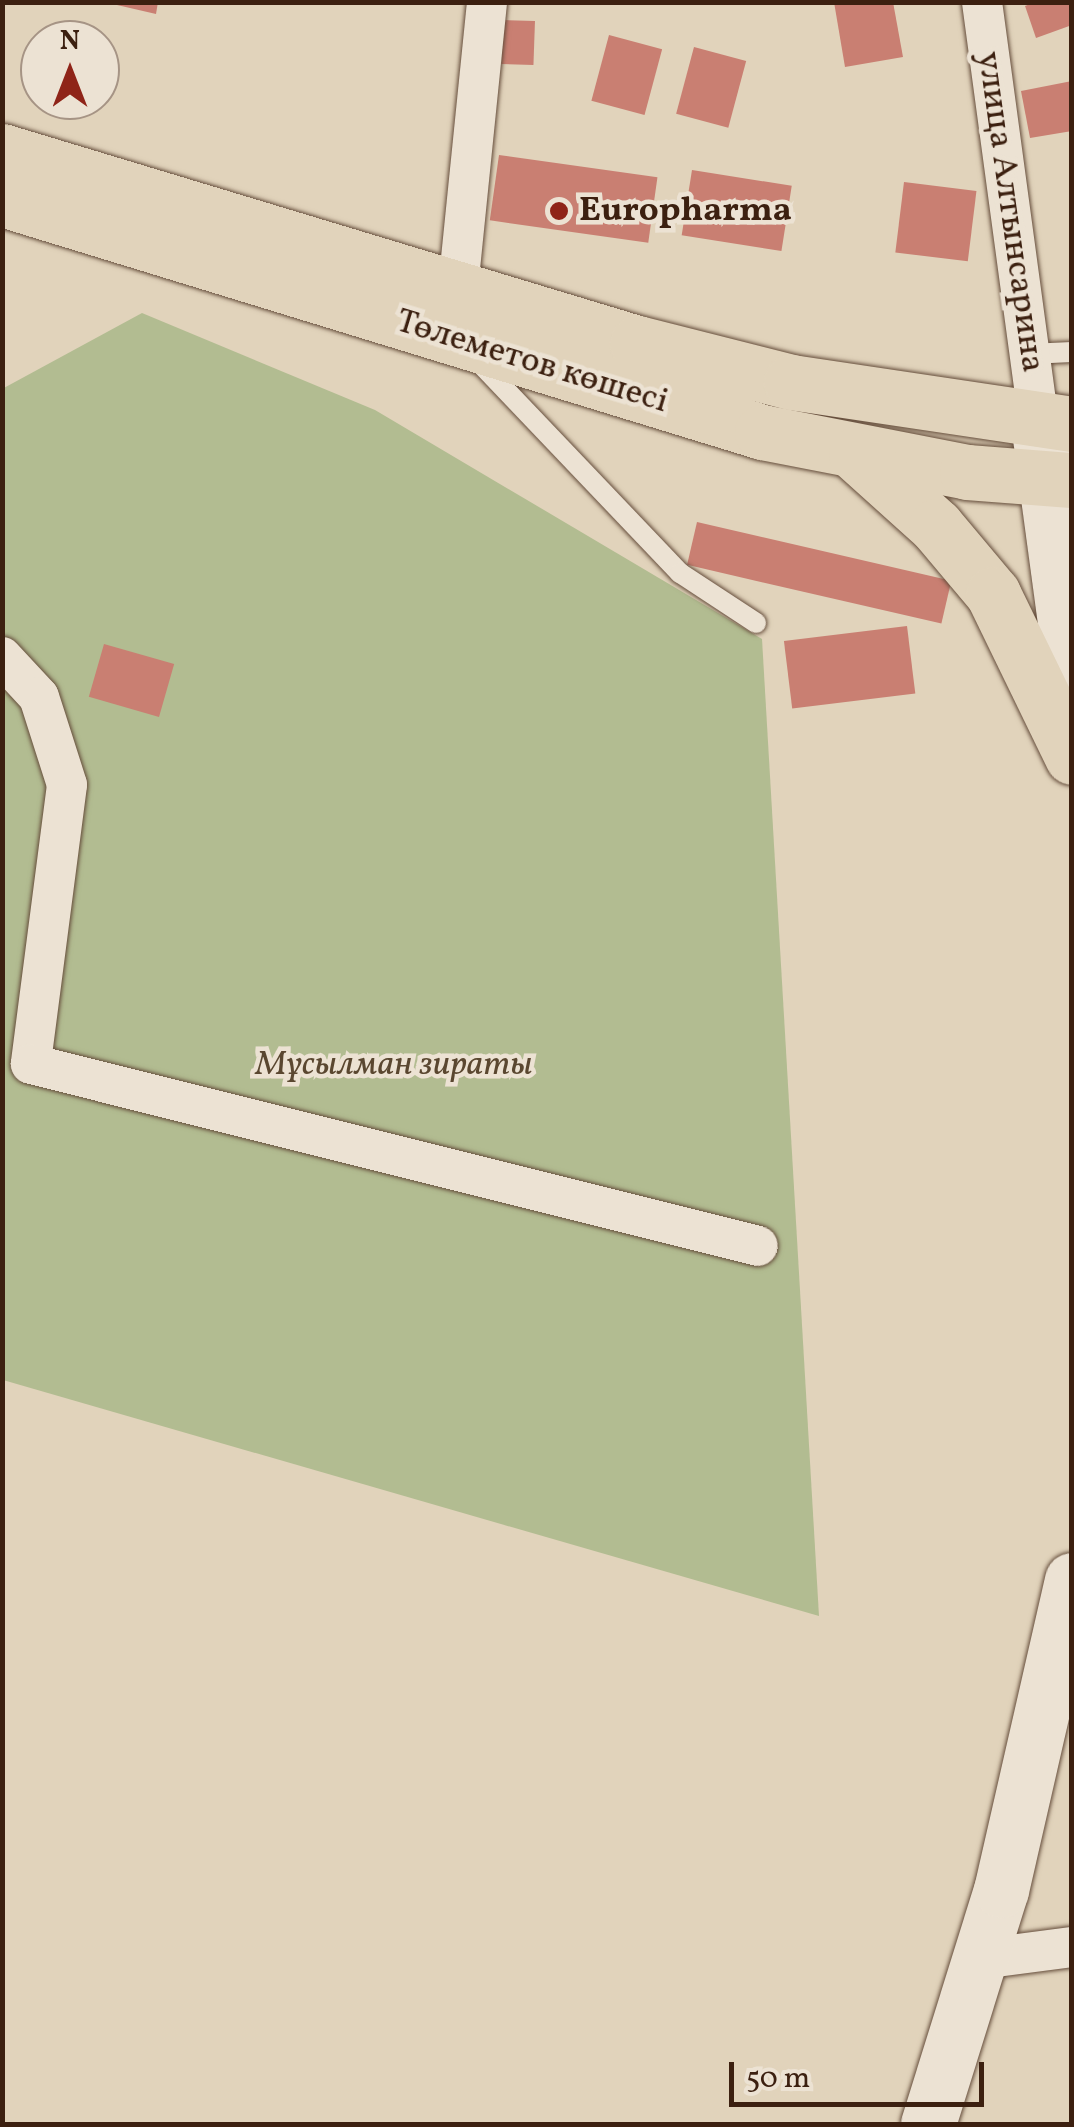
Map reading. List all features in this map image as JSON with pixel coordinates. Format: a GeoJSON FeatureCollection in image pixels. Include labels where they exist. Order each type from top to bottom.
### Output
{"type":"FeatureCollection","features":[{"type":"Feature","properties":{"kind":"main road","name":"Төлеметов көшесі"},"geometry":{"type":"LineString","coordinates":[[2,151],[457,313],[762,432],[856,454],[1058,480]]}},
{"type":"Feature","properties":{"kind":"main road","name":"Төлеметов көшесі"},"geometry":{"type":"LineString","coordinates":[[2,199],[457,313],[792,382],[1055,423]]}},
{"type":"Feature","properties":{"kind":"main road"},"geometry":{"type":"LineString","coordinates":[[1055,423],[1072,675]]}},
{"type":"Feature","properties":{"kind":"main road"},"geometry":{"type":"LineString","coordinates":[[856,454],[936,526],[993,594],[1072,757]]}},
{"type":"Feature","properties":{"kind":"main road"},"geometry":{"type":"LineString","coordinates":[[928,2124],[980,1959],[1072,1580]]}},
{"type":"Feature","properties":{"kind":"street"},"geometry":{"type":"LineString","coordinates":[[457,313],[487,2]]}},
{"type":"Feature","properties":{"kind":"street","name":"улица Алтынсарина"},"geometry":{"type":"LineString","coordinates":[[982,2],[1029,354],[1055,423]]}},
{"type":"Feature","properties":{"kind":"street"},"geometry":{"type":"LineString","coordinates":[[2,657],[39,698],[67,785],[31,1064],[758,1246]]}},
{"type":"Feature","properties":{"kind":"street"},"geometry":{"type":"LineString","coordinates":[[980,1959],[1072,1947]]}},
{"type":"Feature","properties":{"kind":"lane"},"geometry":{"type":"LineString","coordinates":[[457,313],[680,574],[756,623]]}},
{"type":"Feature","properties":{"kind":"lane"},"geometry":{"type":"LineString","coordinates":[[1029,354],[1072,352]]}},
{"type":"Feature","properties":{"kind":"green space","name":"Мұсылман зираты"},"geometry":{"type":"Polygon","coordinates":[[[142,313],[375,410],[762,639],[819,1616],[3,1380],[2,389],[142,313]]]}},
{"type":"Feature","properties":{"kind":"building"},"geometry":{"type":"Polygon","coordinates":[[[104,2],[158,2],[156,14],[104,2]]]}},
{"type":"Feature","properties":{"kind":"building"},"geometry":{"type":"Polygon","coordinates":[[[834,2],[893,2],[903,57],[845,67],[834,2]]]}},
{"type":"Feature","properties":{"kind":"building"},"geometry":{"type":"Polygon","coordinates":[[[1035,2],[1069,2],[1072,25],[1036,38],[1025,6],[1035,2]]]}},
{"type":"Feature","properties":{"kind":"building"},"geometry":{"type":"Polygon","coordinates":[[[503,20],[535,21],[533,65],[501,64],[503,20]]]}},
{"type":"Feature","properties":{"kind":"building"},"geometry":{"type":"Polygon","coordinates":[[[609,35],[662,49],[645,115],[591,101],[609,35]]]}},
{"type":"Feature","properties":{"kind":"building"},"geometry":{"type":"Polygon","coordinates":[[[694,47],[746,61],[728,128],[676,114],[694,47]]]}},
{"type":"Feature","properties":{"kind":"building"},"geometry":{"type":"Polygon","coordinates":[[[1072,81],[1072,131],[1030,138],[1021,91],[1072,81]]]}},
{"type":"Feature","properties":{"kind":"building"},"geometry":{"type":"Polygon","coordinates":[[[499,155],[657,177],[648,243],[490,220],[499,155]]]}},
{"type":"Feature","properties":{"kind":"building"},"geometry":{"type":"Polygon","coordinates":[[[692,170],[792,186],[781,251],[682,235],[692,170]]]}},
{"type":"Feature","properties":{"kind":"building"},"geometry":{"type":"Polygon","coordinates":[[[904,182],[976,191],[968,261],[895,252],[904,182]]]}},
{"type":"Feature","properties":{"kind":"building"},"geometry":{"type":"Polygon","coordinates":[[[697,522],[951,581],[941,624],[687,565],[697,522]]]}},
{"type":"Feature","properties":{"kind":"building"},"geometry":{"type":"Polygon","coordinates":[[[907,626],[915,693],[792,709],[784,641],[907,626]]]}},
{"type":"Feature","properties":{"kind":"building"},"geometry":{"type":"Polygon","coordinates":[[[104,644],[174,664],[159,717],[89,697],[104,644]]]}},
{"type":"Feature","properties":{"kind":"place","name":"Europharma"},"geometry":{"type":"Point","coordinates":[559,211]}}]}
